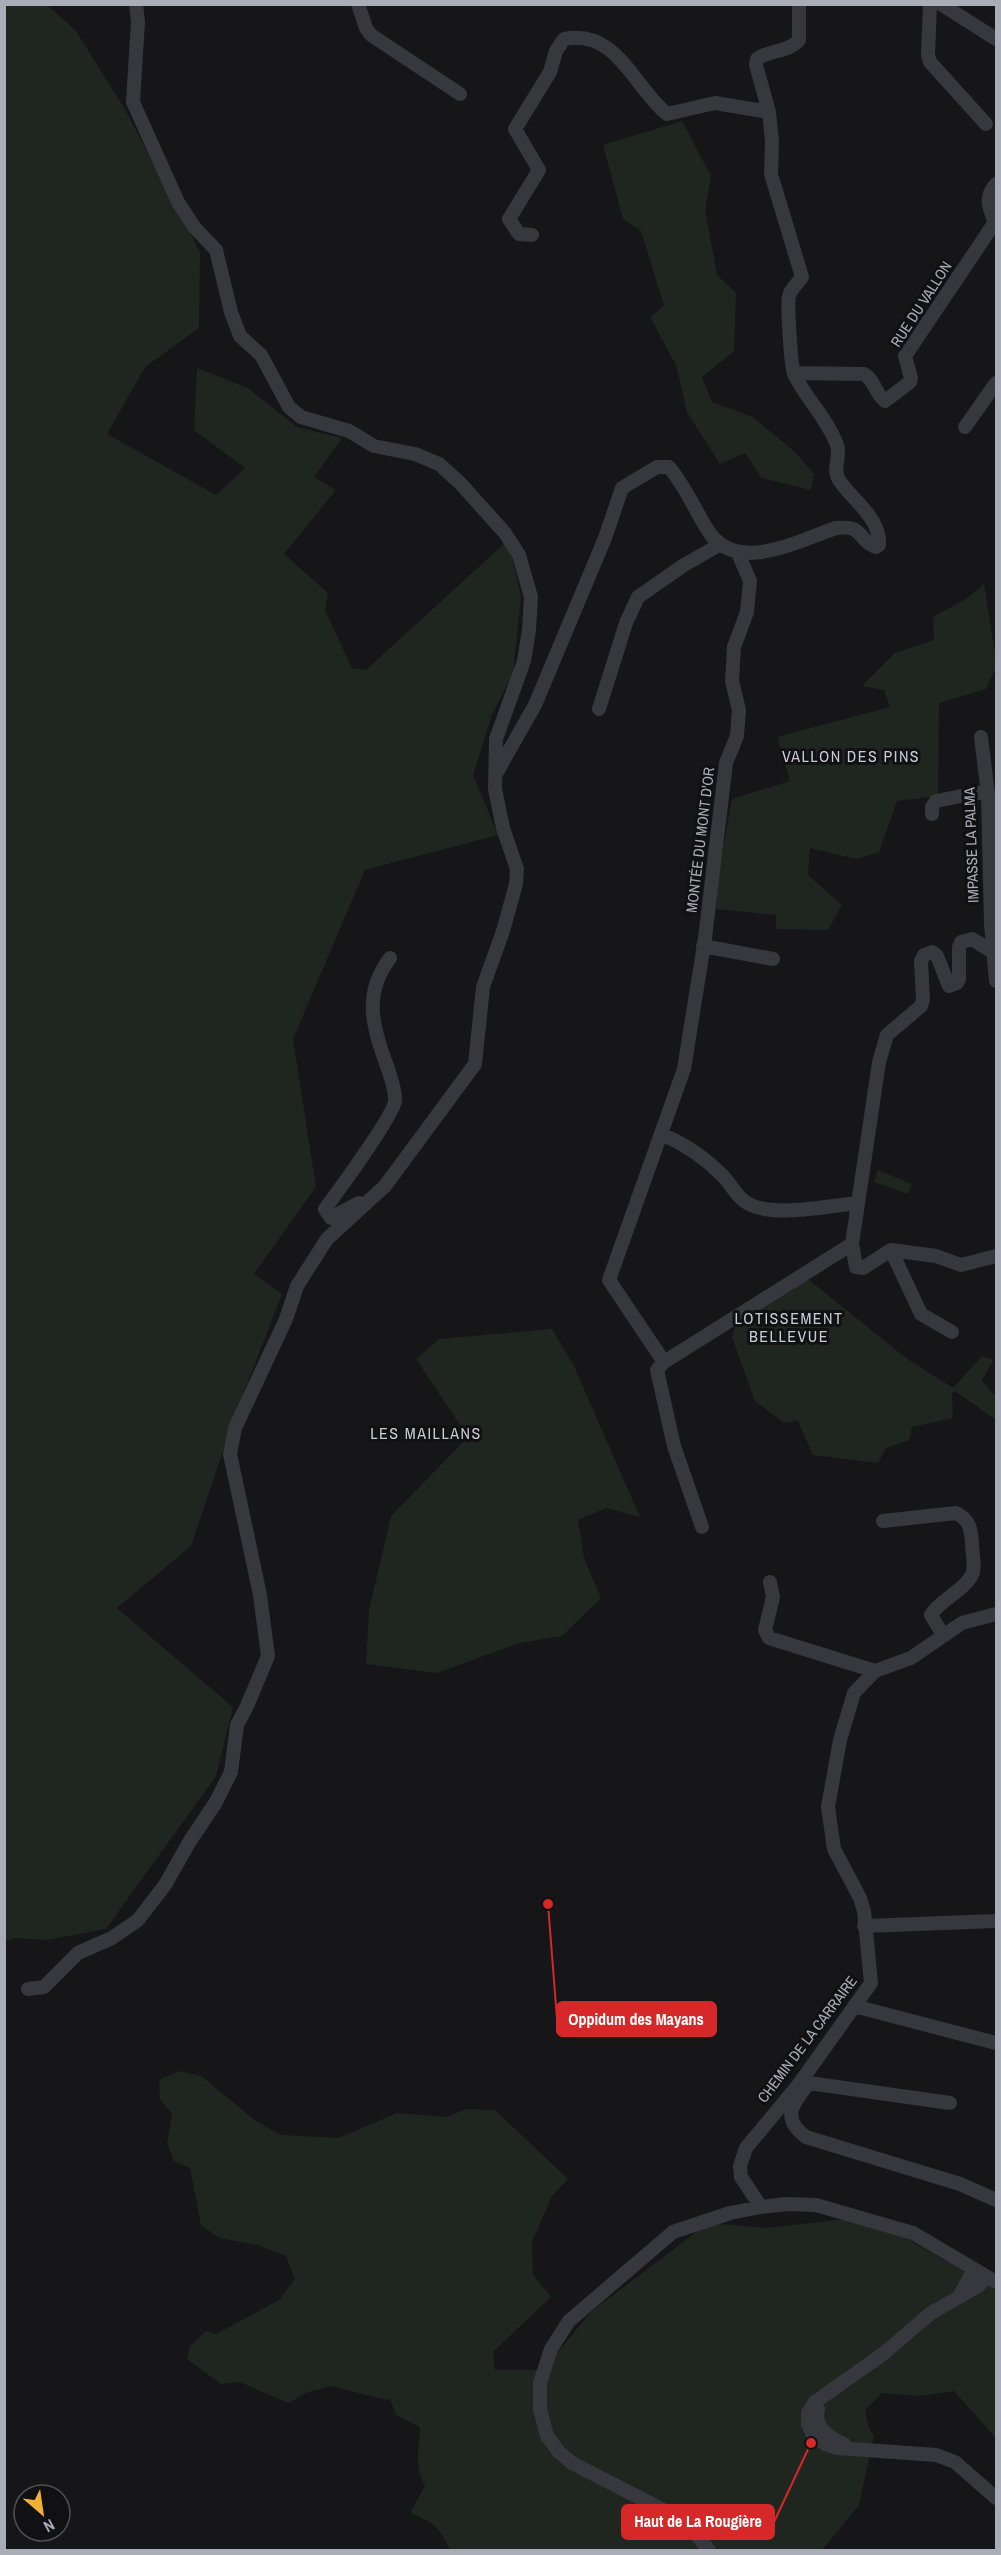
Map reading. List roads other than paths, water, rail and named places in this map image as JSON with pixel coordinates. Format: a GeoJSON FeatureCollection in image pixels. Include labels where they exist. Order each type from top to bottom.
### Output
{"type":"FeatureCollection","features":[{"type":"Feature","properties":{"kind":"street"},"geometry":{"type":"LineString","coordinates":[[28,1989],[44,1987],[64,1970],[78,1953],[112,1938],[138,1920],[165,1885],[190,1840],[216,1803],[231,1772],[237,1725],[268,1656],[260,1594],[230,1455],[235,1428],[286,1319],[297,1286],[327,1239],[385,1186],[476,1064],[483,987],[516,884],[517,869],[503,828],[495,789],[495,774],[496,739],[524,661],[529,630],[531,597],[519,555],[505,533],[460,483],[439,464],[415,454],[374,446],[349,431],[302,417],[290,407],[261,355],[240,336],[231,312],[216,250],[195,228],[178,202],[133,102],[138,22],[136,4]]}},
{"type":"Feature","properties":{"kind":"street"},"geometry":{"type":"LineString","coordinates":[[358,4],[366,28],[371,35],[460,94]]}},
{"type":"Feature","properties":{"kind":"street"},"geometry":{"type":"LineString","coordinates":[[495,774],[540,696],[605,538],[622,488],[657,467],[669,467],[680,480],[708,531],[719,545],[738,553],[768,551],[836,528],[847,527],[858,531],[872,546],[876,548],[879,545],[864,508],[839,480],[836,472],[837,445],[820,413],[794,373],[789,296],[801,277],[771,174],[772,141],[769,112],[756,65],[757,59],[763,55],[794,46],[799,40],[799,4]]}},
{"type":"Feature","properties":{"kind":"street"},"geometry":{"type":"LineString","coordinates":[[930,4],[928,55],[930,62],[986,124]]}},
{"type":"Feature","properties":{"kind":"street"},"geometry":{"type":"LineString","coordinates":[[941,4],[996,39]]}},
{"type":"Feature","properties":{"kind":"street"},"geometry":{"type":"LineString","coordinates":[[532,235],[519,234],[509,219],[538,170],[515,129],[550,72],[556,51],[564,39],[580,36],[608,46],[667,114],[715,103],[769,112]]}},
{"type":"Feature","properties":{"kind":"street"},"geometry":{"type":"LineString","coordinates":[[996,184],[989,195],[988,202],[996,223]]}},
{"type":"Feature","properties":{"kind":"street","name":"RUE DU VALLON"},"geometry":{"type":"LineString","coordinates":[[794,373],[864,374],[870,378],[885,401],[910,382],[905,356],[996,223]]}},
{"type":"Feature","properties":{"kind":"street"},"geometry":{"type":"LineString","coordinates":[[965,427],[996,383]]}},
{"type":"Feature","properties":{"kind":"street"},"geometry":{"type":"LineString","coordinates":[[598,709],[610,680],[626,623],[638,597],[684,565],[719,545]]}},
{"type":"Feature","properties":{"kind":"street","name":"MONTÉE DU MONT D'OR"},"geometry":{"type":"LineString","coordinates":[[664,1362],[609,1280],[684,1069],[703,946],[726,763],[737,736],[739,710],[732,681],[734,647],[747,612],[750,581],[738,553]]}},
{"type":"Feature","properties":{"kind":"street","name":"IMPASSE LA PALMA"},"geometry":{"type":"LineString","coordinates":[[981,737],[987,791],[991,924],[996,981]]}},
{"type":"Feature","properties":{"kind":"street"},"geometry":{"type":"LineString","coordinates":[[932,814],[933,803],[936,801],[987,791]]}},
{"type":"Feature","properties":{"kind":"street"},"geometry":{"type":"LineString","coordinates":[[995,953],[972,939],[961,942],[959,979],[957,983],[949,986],[937,956],[932,952],[924,955],[921,961],[923,1000],[921,1006],[887,1035],[879,1062],[852,1244],[854,1263],[863,1268],[891,1250],[936,1256],[961,1265],[996,1256]]}},
{"type":"Feature","properties":{"kind":"street"},"geometry":{"type":"LineString","coordinates":[[703,946],[773,959]]}},
{"type":"Feature","properties":{"kind":"street"},"geometry":{"type":"LineString","coordinates":[[390,958],[379,972],[371,1006],[377,1039],[392,1082],[395,1102],[325,1209],[331,1218],[357,1204],[394,1174]]}},
{"type":"Feature","properties":{"kind":"street"},"geometry":{"type":"LineString","coordinates":[[661,1134],[695,1150],[724,1177],[738,1196],[750,1205],[771,1210],[857,1203]]}},
{"type":"Feature","properties":{"kind":"street"},"geometry":{"type":"LineString","coordinates":[[702,1527],[674,1446],[657,1370],[664,1362],[852,1244]]}},
{"type":"Feature","properties":{"kind":"street"},"geometry":{"type":"LineString","coordinates":[[891,1250],[921,1314],[952,1332]]}},
{"type":"Feature","properties":{"kind":"street"},"geometry":{"type":"LineString","coordinates":[[883,1521],[956,1513],[965,1518],[971,1528],[973,1572],[931,1615],[943,1635]]}},
{"type":"Feature","properties":{"kind":"street"},"geometry":{"type":"LineString","coordinates":[[770,1582],[773,1597],[765,1630],[769,1638],[875,1671]]}},
{"type":"Feature","properties":{"kind":"street","name":"CHEMIN DE LA CARRAIRE"},"geometry":{"type":"LineString","coordinates":[[761,2207],[741,2177],[740,2166],[746,2148],[799,2084],[871,1983],[860,1898],[834,1849],[828,1807],[840,1740],[854,1693],[875,1671],[911,1658],[962,1623],[996,1614]]}},
{"type":"Feature","properties":{"kind":"street"},"geometry":{"type":"LineString","coordinates":[[864,1926],[996,1921]]}},
{"type":"Feature","properties":{"kind":"street"},"geometry":{"type":"LineString","coordinates":[[854,2006],[996,2043]]}},
{"type":"Feature","properties":{"kind":"street"},"geometry":{"type":"LineString","coordinates":[[791,2119],[793,2103],[809,2083],[950,2103]]}},
{"type":"Feature","properties":{"kind":"street"},"geometry":{"type":"LineString","coordinates":[[779,2107],[791,2119],[796,2130],[806,2137],[960,2184],[996,2200]]}},
{"type":"Feature","properties":{"kind":"street"},"geometry":{"type":"LineString","coordinates":[[709,2550],[689,2526],[675,2516],[572,2463],[559,2452],[548,2436],[540,2409],[540,2383],[551,2349],[569,2321],[673,2232],[730,2213],[787,2204],[816,2205],[881,2222],[932,2242],[992,2279]]}},
{"type":"Feature","properties":{"kind":"street"},"geometry":{"type":"LineString","coordinates":[[959,2297],[974,2269]]}},
{"type":"Feature","properties":{"kind":"street"},"geometry":{"type":"LineString","coordinates":[[992,2279],[931,2313],[883,2354],[827,2394],[818,2410],[819,2425],[829,2436],[852,2448],[936,2455],[955,2462],[996,2498]]}},
{"type":"Feature","properties":{"kind":"place","name":"Oppidum des Mayans"},"geometry":{"type":"Point","coordinates":[548,1904]}},
{"type":"Feature","properties":{"kind":"place","name":"Haut de La Rougière"},"geometry":{"type":"Point","coordinates":[811,2443]}},
{"type":"Feature","properties":{"kind":"district","name":"VALLON DES PINS"},"geometry":{"type":"Point","coordinates":[851,756]}},
{"type":"Feature","properties":{"kind":"district","name":"LOTISSEMENT BELLEVUE"},"geometry":{"type":"Point","coordinates":[789,1327]}},
{"type":"Feature","properties":{"kind":"district","name":"LES MAILLANS"},"geometry":{"type":"Point","coordinates":[426,1433]}}]}
